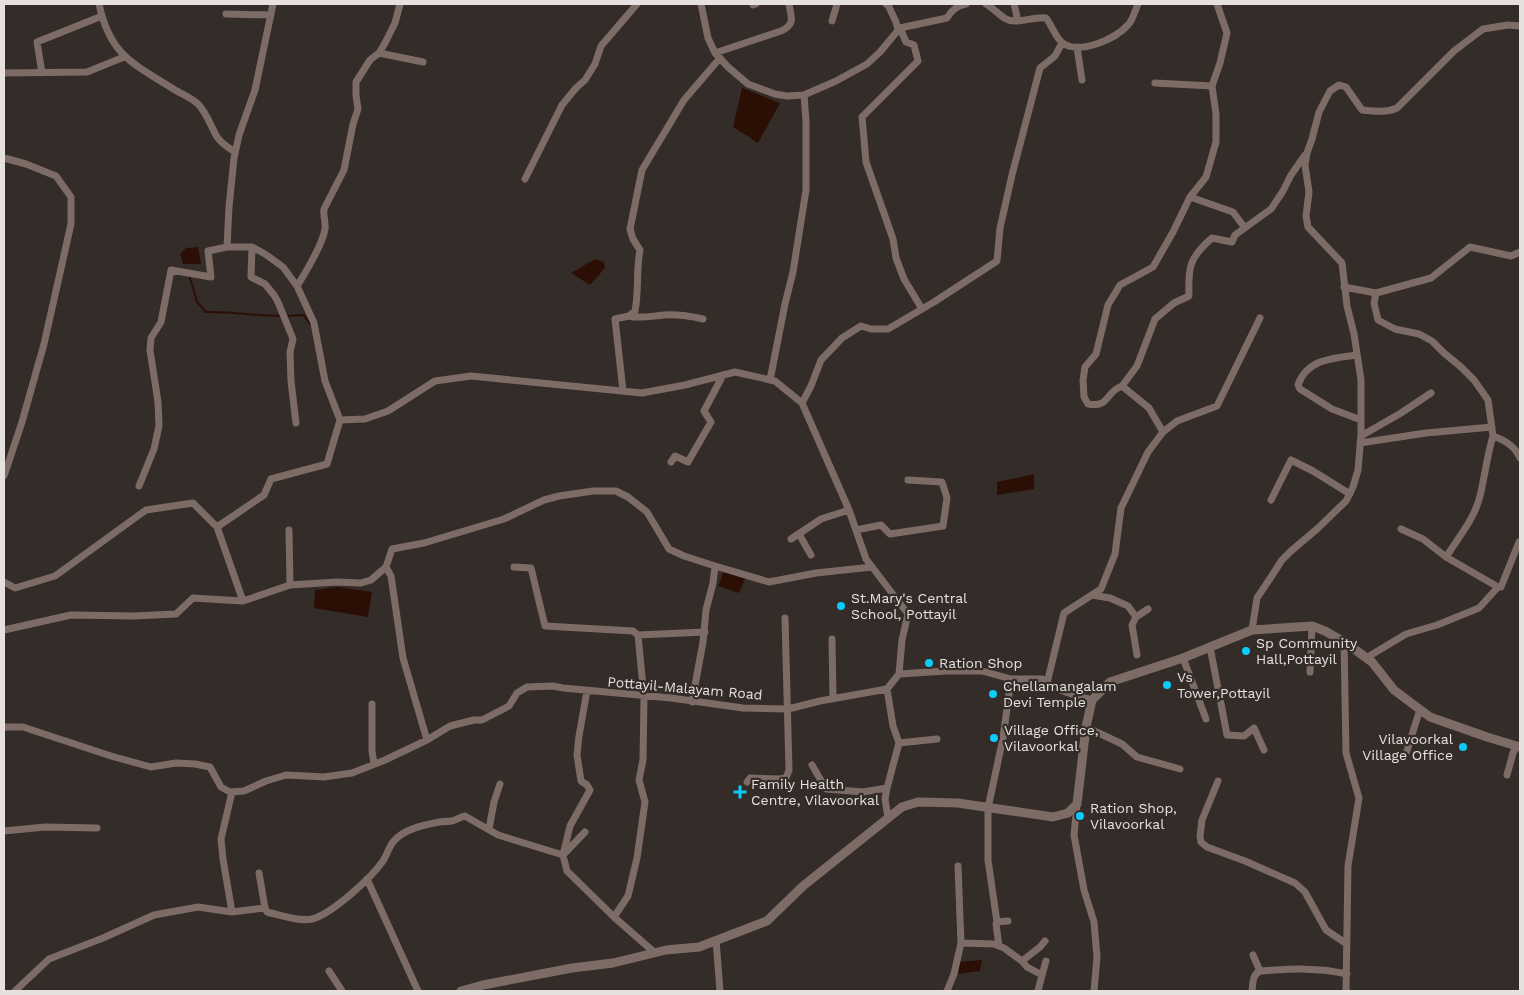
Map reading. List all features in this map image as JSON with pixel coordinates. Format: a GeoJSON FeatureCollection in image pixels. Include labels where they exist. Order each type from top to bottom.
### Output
{"type":"FeatureCollection","features":[{"type":"Feature","properties":{"kind":"street"},"geometry":{"type":"LineString","coordinates":[[99,4],[102,16],[115,45],[124,57],[135,66],[197,104],[218,138],[235,152]]}},
{"type":"Feature","properties":{"kind":"street"},"geometry":{"type":"LineString","coordinates":[[227,248],[235,152],[255,90],[272,4]]}},
{"type":"Feature","properties":{"kind":"street"},"geometry":{"type":"LineString","coordinates":[[297,286],[310,264],[322,236],[325,227],[324,209],[344,170],[353,124],[358,109],[356,82],[370,60],[379,53],[395,23],[400,4]]}},
{"type":"Feature","properties":{"kind":"street"},"geometry":{"type":"LineString","coordinates":[[525,179],[562,105],[585,80],[595,64],[601,46],[637,4]]}},
{"type":"Feature","properties":{"kind":"street"},"geometry":{"type":"LineString","coordinates":[[701,4],[708,38],[717,55],[748,84],[775,94],[788,96],[804,95],[836,81],[867,64],[899,29],[946,18],[960,5],[966,4]]}},
{"type":"Feature","properties":{"kind":"street"},"geometry":{"type":"LineString","coordinates":[[629,316],[635,311],[637,302],[637,265],[640,250],[633,239],[630,229],[642,170],[684,100],[717,55],[788,28],[792,18],[789,4]]}},
{"type":"Feature","properties":{"kind":"street"},"geometry":{"type":"LineString","coordinates":[[832,20],[837,4]]}},
{"type":"Feature","properties":{"kind":"street"},"geometry":{"type":"LineString","coordinates":[[886,4],[906,42],[914,45],[918,61],[862,117],[866,162],[891,232],[896,258],[904,279],[922,308]]}},
{"type":"Feature","properties":{"kind":"street"},"geometry":{"type":"LineString","coordinates":[[986,4],[1011,21],[1040,17],[1046,18],[1062,43],[1077,47],[1096,44],[1119,32],[1130,24],[1138,4]]}},
{"type":"Feature","properties":{"kind":"street"},"geometry":{"type":"LineString","coordinates":[[1014,4],[1018,20]]}},
{"type":"Feature","properties":{"kind":"street"},"geometry":{"type":"LineString","coordinates":[[1217,4],[1226,33],[1220,64],[1212,86],[1216,114],[1216,142],[1206,177],[1190,197],[1153,267],[1120,285],[1108,305],[1096,354],[1085,367],[1084,397],[1088,404],[1098,405],[1104,402],[1117,388],[1122,386],[1137,366],[1155,319],[1174,303],[1189,296],[1188,272],[1198,251],[1212,238],[1232,242],[1235,235],[1271,209],[1291,174],[1307,153]]}},
{"type":"Feature","properties":{"kind":"street"},"geometry":{"type":"LineString","coordinates":[[226,14],[271,15]]}},
{"type":"Feature","properties":{"kind":"street"},"geometry":{"type":"LineString","coordinates":[[42,72],[37,42],[102,16]]}},
{"type":"Feature","properties":{"kind":"street"},"geometry":{"type":"LineString","coordinates":[[1252,630],[1258,598],[1282,560],[1346,501],[1358,470],[1361,380],[1344,287],[1342,263],[1308,227],[1306,216],[1309,192],[1305,165],[1319,112],[1330,91],[1339,85],[1346,87],[1362,110],[1378,112],[1397,108],[1454,51],[1483,29],[1508,25],[1520,26]]}},
{"type":"Feature","properties":{"kind":"street"},"geometry":{"type":"LineString","coordinates":[[802,403],[821,360],[842,338],[861,326],[871,329],[888,329],[997,261],[1000,228],[1040,68],[1055,56],[1062,43]]}},
{"type":"Feature","properties":{"kind":"street"},"geometry":{"type":"LineString","coordinates":[[1077,47],[1082,80]]}},
{"type":"Feature","properties":{"kind":"street"},"geometry":{"type":"LineString","coordinates":[[379,53],[423,62]]}},
{"type":"Feature","properties":{"kind":"street"},"geometry":{"type":"LineString","coordinates":[[4,73],[87,72],[124,57]]}},
{"type":"Feature","properties":{"kind":"street"},"geometry":{"type":"LineString","coordinates":[[1154,83],[1212,86]]}},
{"type":"Feature","properties":{"kind":"street"},"geometry":{"type":"LineString","coordinates":[[770,380],[793,272],[806,190],[804,95]]}},
{"type":"Feature","properties":{"kind":"street"},"geometry":{"type":"LineString","coordinates":[[4,158],[26,164],[56,176],[71,197],[71,224],[44,344],[22,422],[4,476]]}},
{"type":"Feature","properties":{"kind":"street"},"geometry":{"type":"LineString","coordinates":[[1190,197],[1233,212],[1245,228]]}},
{"type":"Feature","properties":{"kind":"street"},"geometry":{"type":"LineString","coordinates":[[252,247],[251,277],[265,284],[278,302],[293,339],[290,352],[292,396],[296,423]]}},
{"type":"Feature","properties":{"kind":"street"},"geometry":{"type":"LineString","coordinates":[[139,486],[154,448],[159,426],[158,402],[150,350],[151,338],[161,322],[171,270],[211,277],[208,251],[252,247],[283,267],[297,286],[314,324],[325,381],[340,420],[327,464],[271,478],[264,496],[217,527]]}},
{"type":"Feature","properties":{"kind":"street"},"geometry":{"type":"LineString","coordinates":[[1344,287],[1376,293],[1431,278],[1470,247],[1511,256],[1520,252]]}},
{"type":"Feature","properties":{"kind":"street"},"geometry":{"type":"LineString","coordinates":[[1376,293],[1374,303],[1378,320],[1395,328],[1419,334],[1432,341],[1444,354],[1461,366],[1488,400],[1493,436],[1480,497],[1474,512],[1446,556]]}},
{"type":"Feature","properties":{"kind":"street"},"geometry":{"type":"LineString","coordinates":[[623,391],[615,319],[629,316],[640,318],[665,315],[703,318]]}},
{"type":"Feature","properties":{"kind":"street"},"geometry":{"type":"LineString","coordinates":[[1047,683],[1064,613],[1101,589],[1116,554],[1121,508],[1148,452],[1163,432],[1177,421],[1217,406],[1260,318]]}},
{"type":"Feature","properties":{"kind":"street"},"geometry":{"type":"LineString","coordinates":[[1357,355],[1320,361],[1300,378],[1298,385],[1300,390],[1332,408],[1361,420]]}},
{"type":"Feature","properties":{"kind":"street"},"geometry":{"type":"LineString","coordinates":[[340,420],[365,419],[388,411],[435,381],[471,376],[642,393],[685,385],[735,372],[775,381],[802,403],[849,510],[866,559],[908,614],[902,640],[899,674],[886,690],[893,726],[899,743],[885,799],[888,818]]}},
{"type":"Feature","properties":{"kind":"street"},"geometry":{"type":"LineString","coordinates":[[670,462],[675,456],[688,462],[711,422],[704,411],[723,375]]}},
{"type":"Feature","properties":{"kind":"street"},"geometry":{"type":"LineString","coordinates":[[1122,386],[1149,408],[1163,432]]}},
{"type":"Feature","properties":{"kind":"street"},"geometry":{"type":"LineString","coordinates":[[1360,440],[1431,393]]}},
{"type":"Feature","properties":{"kind":"street"},"geometry":{"type":"LineString","coordinates":[[1360,440],[1492,427]]}},
{"type":"Feature","properties":{"kind":"street"},"geometry":{"type":"LineString","coordinates":[[1493,436],[1503,440],[1517,450],[1520,458]]}},
{"type":"Feature","properties":{"kind":"street"},"geometry":{"type":"LineString","coordinates":[[1271,500],[1291,460],[1350,494]]}},
{"type":"Feature","properties":{"kind":"street"},"geometry":{"type":"LineString","coordinates":[[856,530],[881,525],[890,534],[943,526],[946,498],[942,482],[908,480]]}},
{"type":"Feature","properties":{"kind":"street"},"geometry":{"type":"LineString","coordinates":[[4,630],[71,615],[133,616],[176,614],[193,598],[243,601],[290,585],[337,582],[361,583],[371,580],[386,567],[392,549],[424,543],[504,519],[544,500],[593,491],[616,491],[628,497],[647,512],[669,549],[684,556],[769,582],[816,573],[872,567]]}},
{"type":"Feature","properties":{"kind":"street"},"geometry":{"type":"LineString","coordinates":[[4,582],[15,588],[55,576],[146,510],[193,503],[217,527],[243,601]]}},
{"type":"Feature","properties":{"kind":"street"},"geometry":{"type":"LineString","coordinates":[[791,540],[821,519],[849,510]]}},
{"type":"Feature","properties":{"kind":"street"},"geometry":{"type":"LineString","coordinates":[[1401,529],[1423,539],[1446,556],[1498,587]]}},
{"type":"Feature","properties":{"kind":"street"},"geometry":{"type":"LineString","coordinates":[[289,530],[290,585]]}},
{"type":"Feature","properties":{"kind":"street"},"geometry":{"type":"LineString","coordinates":[[799,534],[811,554]]}},
{"type":"Feature","properties":{"kind":"street"},"geometry":{"type":"LineString","coordinates":[[1366,658],[1406,634],[1437,625],[1479,608],[1498,587],[1502,587],[1519,542]]}},
{"type":"Feature","properties":{"kind":"street"},"geometry":{"type":"LineString","coordinates":[[514,566],[531,568],[544,626],[633,631],[638,635],[705,632]]}},
{"type":"Feature","properties":{"kind":"street"},"geometry":{"type":"LineString","coordinates":[[692,702],[705,632],[706,610],[715,566]]}},
{"type":"Feature","properties":{"kind":"street"},"geometry":{"type":"LineString","coordinates":[[386,567],[391,576],[406,674],[426,740]]}},
{"type":"Feature","properties":{"kind":"street"},"geometry":{"type":"LineString","coordinates":[[1092,595],[1110,598],[1128,606],[1136,617]]}},
{"type":"Feature","properties":{"kind":"street"},"geometry":{"type":"LineString","coordinates":[[1137,655],[1132,625],[1136,617],[1148,609]]}},
{"type":"Feature","properties":{"kind":"street"},"geometry":{"type":"LineString","coordinates":[[747,782],[750,778],[786,778],[789,770],[785,618]]}},
{"type":"Feature","properties":{"kind":"street"},"geometry":{"type":"LineString","coordinates":[[1310,672],[1312,626]]}},
{"type":"Feature","properties":{"kind":"street"},"geometry":{"type":"LineString","coordinates":[[1094,991],[1097,956],[1094,922],[1084,890],[1074,835],[1086,728],[1092,700],[1110,682],[1183,658],[1252,630],[1312,626],[1344,641],[1372,662],[1394,690],[1430,717],[1519,746],[1513,753],[1507,775]]}},
{"type":"Feature","properties":{"kind":"street"},"geometry":{"type":"LineString","coordinates":[[614,917],[628,896],[637,858],[645,802],[639,780],[643,760],[644,697],[638,635]]}},
{"type":"Feature","properties":{"kind":"street"},"geometry":{"type":"LineString","coordinates":[[832,639],[834,699]]}},
{"type":"Feature","properties":{"kind":"street"},"geometry":{"type":"LineString","coordinates":[[1344,641],[1346,753],[1359,798],[1348,866],[1346,991]]}},
{"type":"Feature","properties":{"kind":"street"},"geometry":{"type":"LineString","coordinates":[[1210,647],[1227,735],[1244,736],[1254,728],[1264,750]]}},
{"type":"Feature","properties":{"kind":"street"},"geometry":{"type":"LineString","coordinates":[[1183,658],[1206,719]]}},
{"type":"Feature","properties":{"kind":"street"},"geometry":{"type":"LineString","coordinates":[[899,674],[982,671],[1011,679],[1042,679],[1067,693],[1092,700]]}},
{"type":"Feature","properties":{"kind":"street"},"geometry":{"type":"LineString","coordinates":[[999,946],[996,926],[998,922],[988,860],[988,808],[1003,738],[1011,679]]}},
{"type":"Feature","properties":{"kind":"street","name":"Pottayil-Malayam Road"},"geometry":{"type":"LineString","coordinates":[[232,792],[244,791],[266,781],[286,775],[324,777],[352,773],[426,740],[450,726],[482,720],[509,706],[517,693],[528,687],[552,686],[644,697],[671,698],[743,708],[788,709],[886,690]]}},
{"type":"Feature","properties":{"kind":"street"},"geometry":{"type":"LineString","coordinates":[[587,691],[577,756],[581,781],[590,790],[570,826],[564,855],[567,871],[614,917],[655,953]]}},
{"type":"Feature","properties":{"kind":"street"},"geometry":{"type":"LineString","coordinates":[[372,704],[372,751],[374,764]]}},
{"type":"Feature","properties":{"kind":"street"},"geometry":{"type":"LineString","coordinates":[[1407,751],[1420,709]]}},
{"type":"Feature","properties":{"kind":"street"},"geometry":{"type":"LineString","coordinates":[[4,727],[23,728],[151,767],[176,763],[210,767],[221,787],[232,792],[221,839],[232,912]]}},
{"type":"Feature","properties":{"kind":"street"},"geometry":{"type":"LineString","coordinates":[[1086,728],[1122,744],[1137,757],[1180,769]]}},
{"type":"Feature","properties":{"kind":"street"},"geometry":{"type":"LineString","coordinates":[[899,743],[938,739]]}},
{"type":"Feature","properties":{"kind":"street"},"geometry":{"type":"LineString","coordinates":[[812,765],[826,789],[863,792],[887,788]]}},
{"type":"Feature","properties":{"kind":"street"},"geometry":{"type":"LineString","coordinates":[[1218,780],[1202,820],[1201,842],[1206,847],[1245,861],[1295,883],[1305,892],[1326,930],[1347,944]]}},
{"type":"Feature","properties":{"kind":"street"},"geometry":{"type":"LineString","coordinates":[[489,829],[494,802],[500,784]]}},
{"type":"Feature","properties":{"kind":"street"},"geometry":{"type":"LineString","coordinates":[[461,991],[484,988],[572,968],[613,963],[666,950],[698,947],[767,921],[803,886],[902,806],[918,802],[958,803],[1053,816],[1068,813],[1077,804]]}},
{"type":"Feature","properties":{"kind":"street"},"geometry":{"type":"LineString","coordinates":[[259,873],[267,912],[290,918],[311,919],[324,914],[367,879],[383,861],[393,841],[408,831],[452,821],[460,817],[465,816],[498,835],[564,855]]}},
{"type":"Feature","properties":{"kind":"street"},"geometry":{"type":"LineString","coordinates":[[4,831],[45,827],[97,828]]}},
{"type":"Feature","properties":{"kind":"street"},"geometry":{"type":"LineString","coordinates":[[564,855],[585,832]]}},
{"type":"Feature","properties":{"kind":"street"},"geometry":{"type":"LineString","coordinates":[[947,991],[954,974],[961,943],[958,866]]}},
{"type":"Feature","properties":{"kind":"street"},"geometry":{"type":"LineString","coordinates":[[367,879],[418,991]]}},
{"type":"Feature","properties":{"kind":"street"},"geometry":{"type":"LineString","coordinates":[[15,991],[49,960],[154,915],[198,907],[232,912],[265,908]]}},
{"type":"Feature","properties":{"kind":"street"},"geometry":{"type":"LineString","coordinates":[[998,922],[1008,921]]}},
{"type":"Feature","properties":{"kind":"street"},"geometry":{"type":"LineString","coordinates":[[716,940],[720,991]]}},
{"type":"Feature","properties":{"kind":"street"},"geometry":{"type":"LineString","coordinates":[[1022,961],[1045,942]]}},
{"type":"Feature","properties":{"kind":"street"},"geometry":{"type":"LineString","coordinates":[[961,943],[994,944],[1011,952],[1027,967],[1042,974]]}},
{"type":"Feature","properties":{"kind":"street"},"geometry":{"type":"LineString","coordinates":[[1253,955],[1260,971]]}},
{"type":"Feature","properties":{"kind":"street"},"geometry":{"type":"LineString","coordinates":[[1038,991],[1046,961]]}},
{"type":"Feature","properties":{"kind":"street"},"geometry":{"type":"LineString","coordinates":[[1252,991],[1253,977],[1260,971],[1304,968],[1347,974]]}},
{"type":"Feature","properties":{"kind":"street"},"geometry":{"type":"LineString","coordinates":[[329,971],[342,991]]}},
{"type":"Feature","properties":{"kind":"shaded area"},"geometry":{"type":"Polygon","coordinates":[[[742,88],[780,103],[758,143],[733,127],[742,88]]]}},
{"type":"Feature","properties":{"kind":"shaded area"},"geometry":{"type":"Polygon","coordinates":[[[198,247],[201,264],[183,264],[180,254],[186,248],[198,247]]]}},
{"type":"Feature","properties":{"kind":"shaded area"},"geometry":{"type":"Polygon","coordinates":[[[595,259],[604,262],[605,267],[590,285],[571,273],[595,259]]]}},
{"type":"Feature","properties":{"kind":"shaded area"},"geometry":{"type":"Polygon","coordinates":[[[1034,474],[1034,489],[997,495],[997,482],[1034,474]]]}},
{"type":"Feature","properties":{"kind":"shaded area"},"geometry":{"type":"Polygon","coordinates":[[[724,571],[745,579],[739,593],[718,586],[724,571]]]}},
{"type":"Feature","properties":{"kind":"shaded area"},"geometry":{"type":"Polygon","coordinates":[[[338,587],[372,592],[368,617],[314,608],[315,590],[338,587]]]}},
{"type":"Feature","properties":{"kind":"shaded area"},"geometry":{"type":"Polygon","coordinates":[[[982,960],[980,971],[958,974],[958,962],[982,960]]]}},
{"type":"Feature","properties":{"kind":"waterway"},"geometry":{"type":"LineString","coordinates":[[189,274],[197,302],[206,312],[281,316]]}},
{"type":"Feature","properties":{"kind":"waterway"},"geometry":{"type":"LineString","coordinates":[[286,316],[304,315],[310,324]]}},
{"type":"Feature","properties":{"kind":"place","name":"St.Mary's Central School, Pottayil"},"geometry":{"type":"Point","coordinates":[841,606]}},
{"type":"Feature","properties":{"kind":"place","name":"Sp Community Hall,Pottayil"},"geometry":{"type":"Point","coordinates":[1246,651]}},
{"type":"Feature","properties":{"kind":"place","name":"Ration Shop"},"geometry":{"type":"Point","coordinates":[929,663]}},
{"type":"Feature","properties":{"kind":"place","name":"Vs Tower,Pottayil"},"geometry":{"type":"Point","coordinates":[1167,685]}},
{"type":"Feature","properties":{"kind":"place","name":"Chellamangalam Devi Temple"},"geometry":{"type":"Point","coordinates":[993,694]}},
{"type":"Feature","properties":{"kind":"place","name":"Village Office, Vilavoorkal"},"geometry":{"type":"Point","coordinates":[994,738]}},
{"type":"Feature","properties":{"kind":"place","name":"Vilavoorkal Village Office"},"geometry":{"type":"Point","coordinates":[1463,747]}},
{"type":"Feature","properties":{"kind":"place","name":"Family Health Centre, Vilavoorkal"},"geometry":{"type":"Point","coordinates":[740,792]}},
{"type":"Feature","properties":{"kind":"place","name":"Ration Shop, Vilavoorkal"},"geometry":{"type":"Point","coordinates":[1080,816]}}]}
